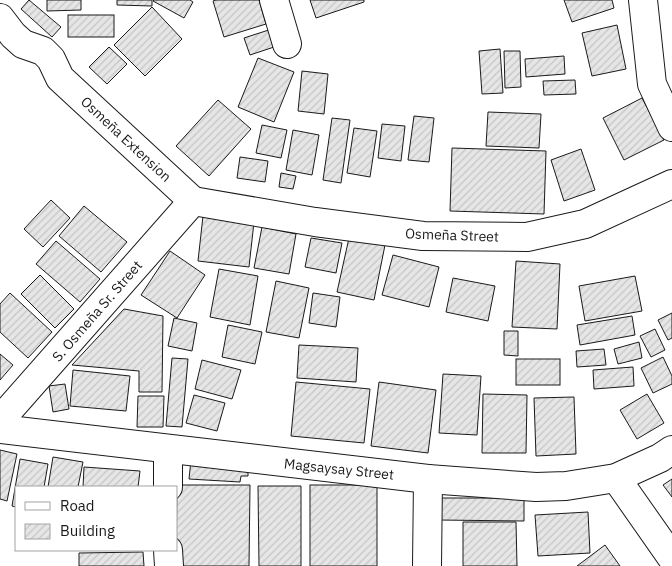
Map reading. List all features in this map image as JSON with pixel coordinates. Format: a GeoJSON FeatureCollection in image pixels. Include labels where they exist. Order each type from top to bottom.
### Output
{"type":"FeatureCollection","features":[{"type":"Feature","properties":{"kind":"street"},"geometry":{"type":"LineString","coordinates":[[274,0],[287,44]]}},
{"type":"Feature","properties":{"kind":"street"},"geometry":{"type":"LineString","coordinates":[[643,0],[652,84],[672,127]]}},
{"type":"Feature","properties":{"kind":"street","name":"Osmeña Extension"},"geometry":{"type":"LineString","coordinates":[[0,18],[13,35],[23,44],[32,63],[40,71],[60,78],[193,201]]}},
{"type":"Feature","properties":{"kind":"street","name":"Osmeña Street"},"geometry":{"type":"LineString","coordinates":[[193,201],[315,222],[423,236],[527,237],[585,224],[672,184]]}},
{"type":"Feature","properties":{"kind":"street","name":"S. Osmeña Sr. Street"},"geometry":{"type":"LineString","coordinates":[[0,420],[193,201]]}},
{"type":"Feature","properties":{"kind":"street","name":"Magsaysay Street"},"geometry":{"type":"LineString","coordinates":[[0,429],[428,479],[536,487],[566,486],[616,478],[660,458],[672,450]]}},
{"type":"Feature","properties":{"kind":"street"},"geometry":{"type":"LineString","coordinates":[[168,450],[168,486]]}},
{"type":"Feature","properties":{"kind":"street"},"geometry":{"type":"LineString","coordinates":[[616,478],[672,558]]}},
{"type":"Feature","properties":{"kind":"street"},"geometry":{"type":"LineString","coordinates":[[427,566],[428,479]]}},
{"type":"Feature","properties":{"kind":"street"},"geometry":{"type":"LineString","coordinates":[[168,551],[168,566]]}},
{"type":"Feature","properties":{"kind":"building"},"geometry":{"type":"Polygon","coordinates":[[[29,0],[61,27],[52,37],[21,9],[29,0]]]}},
{"type":"Feature","properties":{"kind":"building"},"geometry":{"type":"Polygon","coordinates":[[[47,0],[81,0],[81,10],[47,11],[47,0]]]}},
{"type":"Feature","properties":{"kind":"building"},"geometry":{"type":"Polygon","coordinates":[[[117,0],[152,0],[152,6],[117,5],[117,0]]]}},
{"type":"Feature","properties":{"kind":"building"},"geometry":{"type":"Polygon","coordinates":[[[154,0],[190,0],[193,2],[184,18],[154,0]]]}},
{"type":"Feature","properties":{"kind":"building"},"geometry":{"type":"Polygon","coordinates":[[[259,0],[266,24],[224,37],[213,1],[259,0]]]}},
{"type":"Feature","properties":{"kind":"building"},"geometry":{"type":"Polygon","coordinates":[[[310,0],[364,0],[364,2],[316,18],[310,0]]]}},
{"type":"Feature","properties":{"kind":"building"},"geometry":{"type":"Polygon","coordinates":[[[564,0],[612,0],[614,8],[572,22],[564,0]]]}},
{"type":"Feature","properties":{"kind":"building"},"geometry":{"type":"Polygon","coordinates":[[[152,7],[182,39],[145,76],[114,45],[152,7]]]}},
{"type":"Feature","properties":{"kind":"building"},"geometry":{"type":"Polygon","coordinates":[[[68,15],[114,15],[114,37],[68,37],[68,15]]]}},
{"type":"Feature","properties":{"kind":"building"},"geometry":{"type":"Polygon","coordinates":[[[617,25],[626,69],[592,76],[582,33],[617,25]]]}},
{"type":"Feature","properties":{"kind":"building"},"geometry":{"type":"Polygon","coordinates":[[[278,27],[283,44],[250,55],[244,38],[278,27]]]}},
{"type":"Feature","properties":{"kind":"building"},"geometry":{"type":"Polygon","coordinates":[[[109,47],[127,64],[107,84],[89,67],[109,47]]]}},
{"type":"Feature","properties":{"kind":"building"},"geometry":{"type":"Polygon","coordinates":[[[500,49],[503,93],[482,94],[479,51],[500,49]]]}},
{"type":"Feature","properties":{"kind":"building"},"geometry":{"type":"Polygon","coordinates":[[[504,51],[520,51],[521,87],[505,88],[504,51]]]}},
{"type":"Feature","properties":{"kind":"building"},"geometry":{"type":"Polygon","coordinates":[[[564,56],[565,74],[526,77],[525,59],[564,56]]]}},
{"type":"Feature","properties":{"kind":"building"},"geometry":{"type":"Polygon","coordinates":[[[258,58],[294,72],[274,122],[238,107],[258,58]]]}},
{"type":"Feature","properties":{"kind":"building"},"geometry":{"type":"Polygon","coordinates":[[[302,71],[328,74],[324,114],[298,111],[302,71]]]}},
{"type":"Feature","properties":{"kind":"building"},"geometry":{"type":"Polygon","coordinates":[[[575,80],[576,94],[544,95],[543,81],[575,80]]]}},
{"type":"Feature","properties":{"kind":"building"},"geometry":{"type":"Polygon","coordinates":[[[642,98],[664,140],[624,160],[603,118],[642,98]]]}},
{"type":"Feature","properties":{"kind":"building"},"geometry":{"type":"Polygon","coordinates":[[[218,100],[251,129],[209,176],[176,146],[218,100]]]}},
{"type":"Feature","properties":{"kind":"building"},"geometry":{"type":"Polygon","coordinates":[[[488,112],[541,114],[539,148],[486,146],[488,112]]]}},
{"type":"Feature","properties":{"kind":"building"},"geometry":{"type":"Polygon","coordinates":[[[414,116],[434,118],[429,162],[408,160],[414,116]]]}},
{"type":"Feature","properties":{"kind":"building"},"geometry":{"type":"Polygon","coordinates":[[[332,118],[350,120],[341,183],[323,180],[332,118]]]}},
{"type":"Feature","properties":{"kind":"building"},"geometry":{"type":"Polygon","coordinates":[[[382,124],[405,126],[401,161],[378,158],[382,124]]]}},
{"type":"Feature","properties":{"kind":"building"},"geometry":{"type":"Polygon","coordinates":[[[262,125],[287,130],[281,158],[256,153],[262,125]]]}},
{"type":"Feature","properties":{"kind":"building"},"geometry":{"type":"Polygon","coordinates":[[[354,128],[377,131],[370,177],[347,173],[354,128]]]}},
{"type":"Feature","properties":{"kind":"building"},"geometry":{"type":"Polygon","coordinates":[[[293,130],[319,135],[312,175],[286,170],[293,130]]]}},
{"type":"Feature","properties":{"kind":"building"},"geometry":{"type":"Polygon","coordinates":[[[452,148],[546,151],[544,214],[450,211],[452,148]]]}},
{"type":"Feature","properties":{"kind":"building"},"geometry":{"type":"Polygon","coordinates":[[[581,149],[595,190],[564,201],[551,160],[581,149]]]}},
{"type":"Feature","properties":{"kind":"building"},"geometry":{"type":"Polygon","coordinates":[[[240,157],[268,161],[265,182],[237,178],[240,157]]]}},
{"type":"Feature","properties":{"kind":"building"},"geometry":{"type":"Polygon","coordinates":[[[281,173],[296,176],[293,189],[279,187],[281,173]]]}},
{"type":"Feature","properties":{"kind":"building"},"geometry":{"type":"Polygon","coordinates":[[[51,200],[70,218],[43,247],[24,229],[51,200]]]}},
{"type":"Feature","properties":{"kind":"building"},"geometry":{"type":"Polygon","coordinates":[[[84,206],[127,242],[101,272],[59,236],[84,206]]]}},
{"type":"Feature","properties":{"kind":"building"},"geometry":{"type":"Polygon","coordinates":[[[203,216],[254,222],[249,267],[198,261],[203,216]]]}},
{"type":"Feature","properties":{"kind":"building"},"geometry":{"type":"Polygon","coordinates":[[[262,227],[296,234],[289,274],[254,268],[262,227]]]}},
{"type":"Feature","properties":{"kind":"building"},"geometry":{"type":"Polygon","coordinates":[[[311,238],[342,243],[336,273],[305,267],[311,238]]]}},
{"type":"Feature","properties":{"kind":"building"},"geometry":{"type":"Polygon","coordinates":[[[349,238],[385,245],[374,300],[337,292],[349,238]]]}},
{"type":"Feature","properties":{"kind":"building"},"geometry":{"type":"Polygon","coordinates":[[[56,241],[100,279],[80,302],[36,264],[56,241]]]}},
{"type":"Feature","properties":{"kind":"building"},"geometry":{"type":"Polygon","coordinates":[[[170,251],[205,275],[177,318],[141,295],[170,251]]]}},
{"type":"Feature","properties":{"kind":"building"},"geometry":{"type":"Polygon","coordinates":[[[393,255],[439,267],[429,307],[382,295],[393,255]]]}},
{"type":"Feature","properties":{"kind":"building"},"geometry":{"type":"Polygon","coordinates":[[[516,261],[560,264],[557,329],[512,327],[516,261]]]}},
{"type":"Feature","properties":{"kind":"building"},"geometry":{"type":"Polygon","coordinates":[[[219,269],[258,276],[250,325],[210,317],[219,269]]]}},
{"type":"Feature","properties":{"kind":"building"},"geometry":{"type":"Polygon","coordinates":[[[40,275],[74,309],[55,328],[21,294],[40,275]]]}},
{"type":"Feature","properties":{"kind":"building"},"geometry":{"type":"Polygon","coordinates":[[[635,276],[642,311],[585,321],[579,286],[635,276]]]}},
{"type":"Feature","properties":{"kind":"building"},"geometry":{"type":"Polygon","coordinates":[[[453,278],[495,286],[488,321],[446,312],[453,278]]]}},
{"type":"Feature","properties":{"kind":"building"},"geometry":{"type":"Polygon","coordinates":[[[276,281],[309,288],[299,338],[266,332],[276,281]]]}},
{"type":"Feature","properties":{"kind":"building"},"geometry":{"type":"Polygon","coordinates":[[[10,293],[52,332],[28,358],[0,332],[0,304],[10,293]]]}},
{"type":"Feature","properties":{"kind":"building"},"geometry":{"type":"Polygon","coordinates":[[[313,293],[340,297],[336,327],[309,323],[313,293]]]}},
{"type":"Feature","properties":{"kind":"building"},"geometry":{"type":"Polygon","coordinates":[[[124,309],[163,316],[162,392],[139,392],[139,371],[72,365],[124,309]]]}},
{"type":"Feature","properties":{"kind":"building"},"geometry":{"type":"Polygon","coordinates":[[[672,313],[672,338],[668,340],[658,320],[672,313]]]}},
{"type":"Feature","properties":{"kind":"building"},"geometry":{"type":"Polygon","coordinates":[[[632,316],[635,335],[580,345],[577,325],[632,316]]]}},
{"type":"Feature","properties":{"kind":"building"},"geometry":{"type":"Polygon","coordinates":[[[174,318],[197,323],[192,351],[168,346],[174,318]]]}},
{"type":"Feature","properties":{"kind":"building"},"geometry":{"type":"Polygon","coordinates":[[[228,325],[262,332],[255,364],[222,357],[228,325]]]}},
{"type":"Feature","properties":{"kind":"building"},"geometry":{"type":"Polygon","coordinates":[[[655,329],[665,350],[651,357],[640,336],[655,329]]]}},
{"type":"Feature","properties":{"kind":"building"},"geometry":{"type":"Polygon","coordinates":[[[504,331],[518,331],[518,356],[504,355],[504,331]]]}},
{"type":"Feature","properties":{"kind":"building"},"geometry":{"type":"Polygon","coordinates":[[[639,342],[642,358],[618,364],[614,349],[639,342]]]}},
{"type":"Feature","properties":{"kind":"building"},"geometry":{"type":"Polygon","coordinates":[[[299,345],[358,348],[356,382],[297,378],[299,345]]]}},
{"type":"Feature","properties":{"kind":"building"},"geometry":{"type":"Polygon","coordinates":[[[604,349],[606,365],[577,367],[576,351],[604,349]]]}},
{"type":"Feature","properties":{"kind":"building"},"geometry":{"type":"Polygon","coordinates":[[[0,354],[13,365],[0,380],[0,354]]]}},
{"type":"Feature","properties":{"kind":"building"},"geometry":{"type":"Polygon","coordinates":[[[663,357],[672,376],[672,384],[653,393],[641,368],[663,357]]]}},
{"type":"Feature","properties":{"kind":"building"},"geometry":{"type":"Polygon","coordinates":[[[172,358],[188,359],[182,427],[166,426],[172,358]]]}},
{"type":"Feature","properties":{"kind":"building"},"geometry":{"type":"Polygon","coordinates":[[[516,359],[560,359],[560,385],[516,385],[516,359]]]}},
{"type":"Feature","properties":{"kind":"building"},"geometry":{"type":"Polygon","coordinates":[[[202,360],[241,370],[232,399],[195,389],[202,360]]]}},
{"type":"Feature","properties":{"kind":"building"},"geometry":{"type":"Polygon","coordinates":[[[633,367],[634,386],[594,389],[593,370],[633,367]]]}},
{"type":"Feature","properties":{"kind":"building"},"geometry":{"type":"Polygon","coordinates":[[[73,370],[130,376],[126,411],[70,406],[73,370]]]}},
{"type":"Feature","properties":{"kind":"building"},"geometry":{"type":"Polygon","coordinates":[[[443,374],[481,376],[477,435],[439,433],[443,374]]]}},
{"type":"Feature","properties":{"kind":"building"},"geometry":{"type":"Polygon","coordinates":[[[296,382],[370,389],[364,443],[291,436],[296,382]]]}},
{"type":"Feature","properties":{"kind":"building"},"geometry":{"type":"Polygon","coordinates":[[[379,382],[436,390],[428,453],[371,446],[379,382]]]}},
{"type":"Feature","properties":{"kind":"building"},"geometry":{"type":"Polygon","coordinates":[[[65,384],[69,409],[53,412],[49,386],[65,384]]]}},
{"type":"Feature","properties":{"kind":"building"},"geometry":{"type":"Polygon","coordinates":[[[483,394],[527,395],[526,453],[482,453],[483,394]]]}},
{"type":"Feature","properties":{"kind":"building"},"geometry":{"type":"Polygon","coordinates":[[[647,394],[664,423],[637,439],[620,410],[647,394]]]}},
{"type":"Feature","properties":{"kind":"building"},"geometry":{"type":"Polygon","coordinates":[[[194,395],[225,403],[217,431],[186,423],[194,395]]]}},
{"type":"Feature","properties":{"kind":"building"},"geometry":{"type":"Polygon","coordinates":[[[138,396],[164,396],[163,427],[137,427],[138,396]]]}},
{"type":"Feature","properties":{"kind":"building"},"geometry":{"type":"Polygon","coordinates":[[[574,397],[576,454],[536,456],[534,398],[574,397]]]}},
{"type":"Feature","properties":{"kind":"building"},"geometry":{"type":"Polygon","coordinates":[[[0,450],[17,454],[7,501],[0,499],[0,450]]]}},
{"type":"Feature","properties":{"kind":"building"},"geometry":{"type":"Polygon","coordinates":[[[53,457],[83,462],[78,486],[48,486],[53,457]]]}},
{"type":"Feature","properties":{"kind":"building"},"geometry":{"type":"Polygon","coordinates":[[[20,459],[48,464],[44,486],[15,486],[20,459]]]}},
{"type":"Feature","properties":{"kind":"building"},"geometry":{"type":"Polygon","coordinates":[[[191,460],[248,463],[248,476],[241,476],[240,482],[189,479],[191,460]]]}},
{"type":"Feature","properties":{"kind":"building"},"geometry":{"type":"Polygon","coordinates":[[[84,467],[140,471],[138,486],[83,486],[84,467]]]}},
{"type":"Feature","properties":{"kind":"building"},"geometry":{"type":"Polygon","coordinates":[[[672,479],[672,497],[663,485],[672,479]]]}},
{"type":"Feature","properties":{"kind":"building"},"geometry":{"type":"Polygon","coordinates":[[[250,485],[249,566],[176,566],[176,551],[178,551],[177,486],[250,485]]]}},
{"type":"Feature","properties":{"kind":"building"},"geometry":{"type":"Polygon","coordinates":[[[310,485],[377,485],[377,566],[310,566],[310,485]]]}},
{"type":"Feature","properties":{"kind":"building"},"geometry":{"type":"Polygon","coordinates":[[[258,486],[301,486],[301,566],[259,566],[258,486]]]}},
{"type":"Feature","properties":{"kind":"building"},"geometry":{"type":"Polygon","coordinates":[[[15,488],[15,507],[12,506],[15,488]]]}},
{"type":"Feature","properties":{"kind":"building"},"geometry":{"type":"Polygon","coordinates":[[[439,498],[524,498],[524,521],[438,520],[439,498]]]}},
{"type":"Feature","properties":{"kind":"building"},"geometry":{"type":"Polygon","coordinates":[[[588,512],[590,553],[538,556],[535,515],[588,512]]]}},
{"type":"Feature","properties":{"kind":"building"},"geometry":{"type":"Polygon","coordinates":[[[463,522],[516,522],[517,566],[463,566],[463,522]]]}},
{"type":"Feature","properties":{"kind":"building"},"geometry":{"type":"Polygon","coordinates":[[[605,545],[620,566],[577,566],[605,545]]]}},
{"type":"Feature","properties":{"kind":"building"},"geometry":{"type":"Polygon","coordinates":[[[143,552],[144,566],[79,566],[79,553],[143,552]]]}}]}
